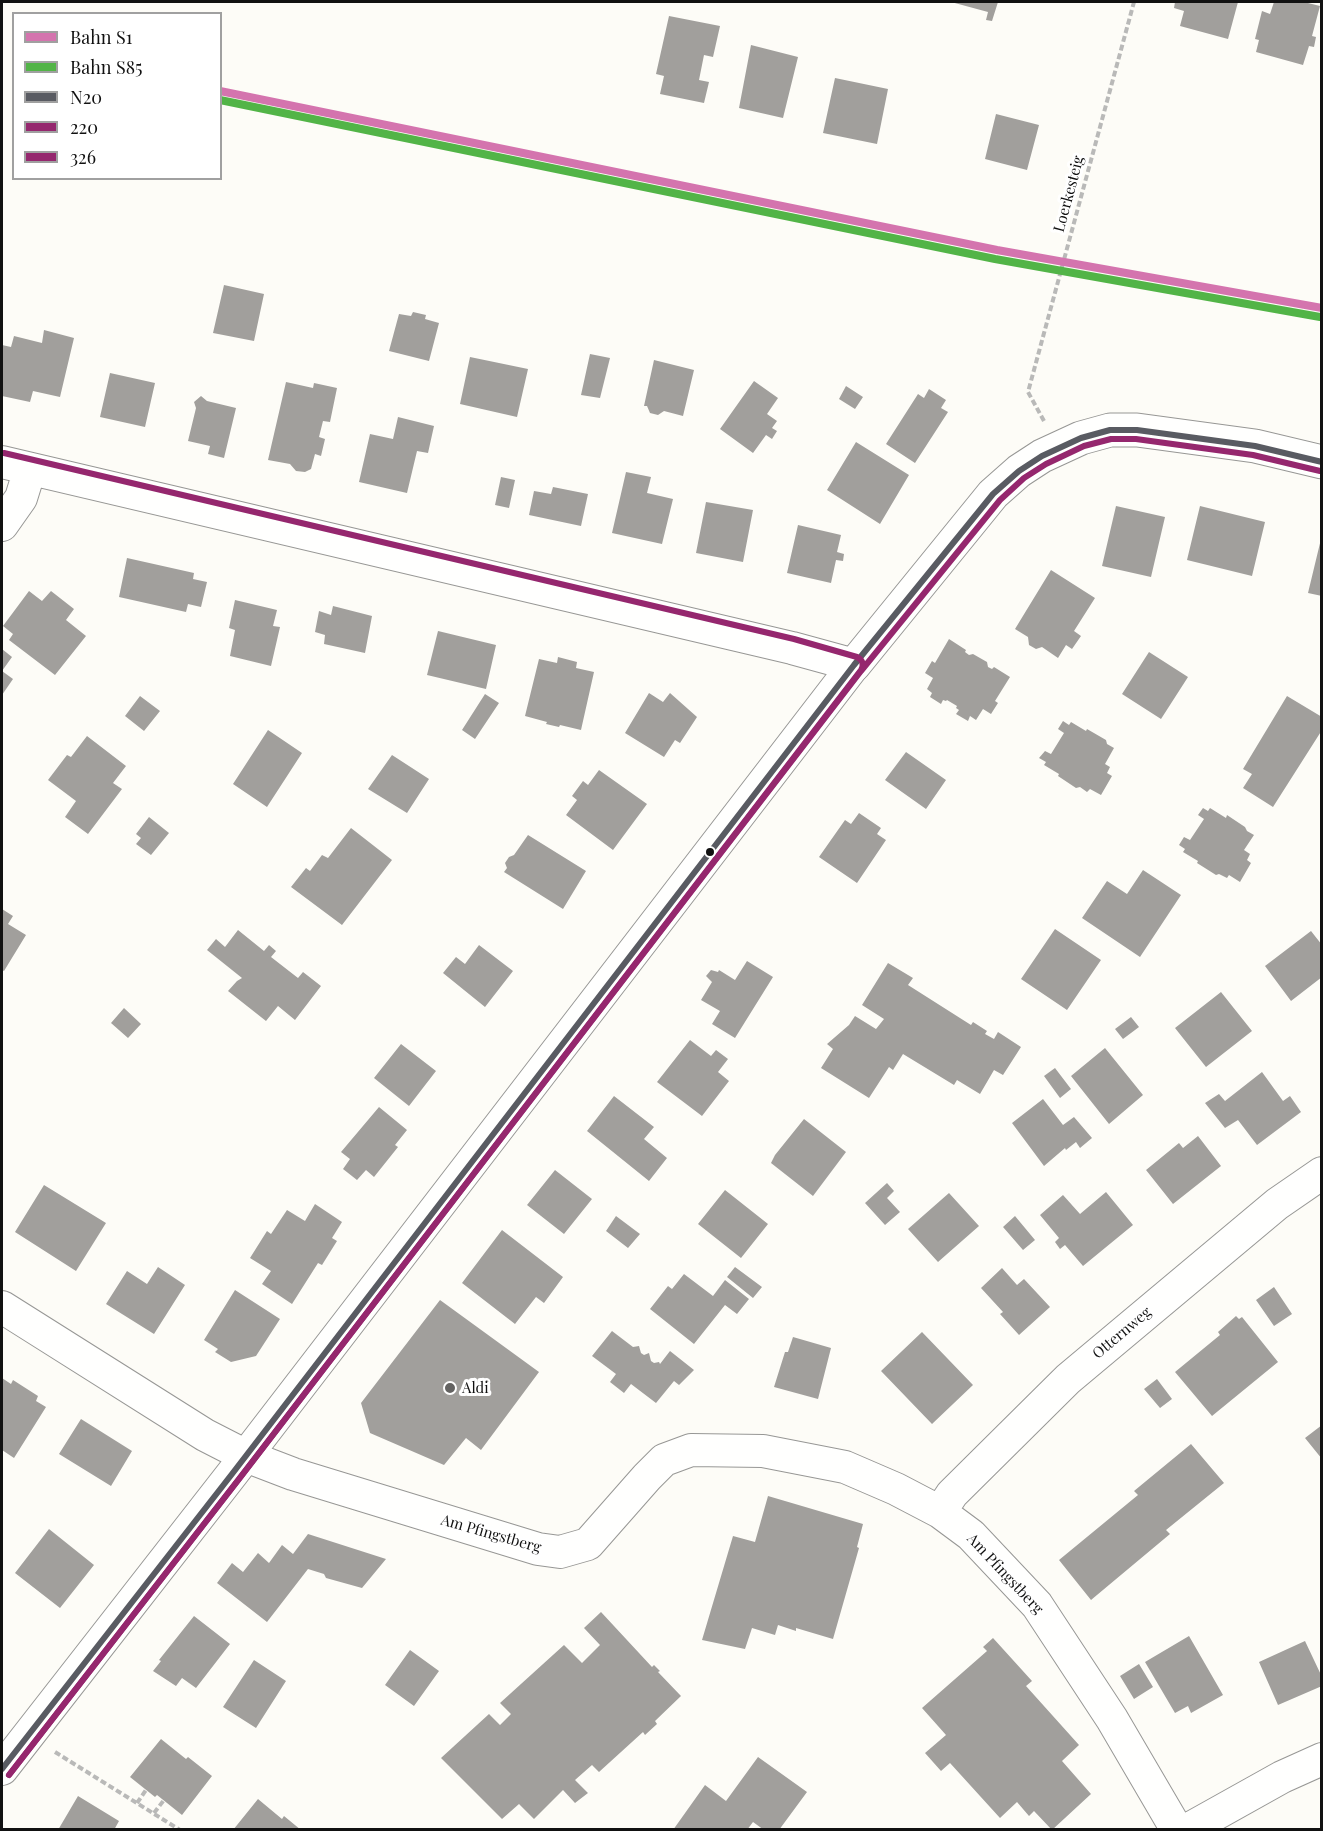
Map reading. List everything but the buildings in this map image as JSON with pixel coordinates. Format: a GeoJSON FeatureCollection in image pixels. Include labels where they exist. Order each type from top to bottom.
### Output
{"type":"FeatureCollection","features":[{"type":"Feature","properties":{"kind":"street"},"geometry":{"type":"LineString","coordinates":[[2,1770],[854,665],[993,494],[1019,471],[1059,447],[1110,430],[1137,430],[1255,446],[1322,462]]}},
{"type":"Feature","properties":{"kind":"street"},"geometry":{"type":"LineString","coordinates":[[2,525],[21,498],[16,466],[792,648],[854,665]]}},
{"type":"Feature","properties":{"kind":"street","name":"Otternweg"},"geometry":{"type":"LineString","coordinates":[[940,1512],[952,1494],[1068,1379],[1277,1204],[1322,1173]]}},
{"type":"Feature","properties":{"kind":"street","name":"Am Pfingstberg"},"geometry":{"type":"LineString","coordinates":[[2,1307],[205,1435],[246,1456],[293,1474],[538,1549],[560,1552],[588,1544],[664,1460],[691,1450],[763,1451],[845,1467],[896,1489],[940,1512],[971,1535],[1037,1605],[1113,1719],[1177,1830]]}},
{"type":"Feature","properties":{"kind":"street"},"geometry":{"type":"LineString","coordinates":[[1187,1830],[1282,1777],[1322,1759]]}},
{"type":"Feature","properties":{"kind":"path","name":"Loerkesteig"},"geometry":{"type":"LineString","coordinates":[[1029,392],[1134,2]]}},
{"type":"Feature","properties":{"kind":"path"},"geometry":{"type":"LineString","coordinates":[[54,1751],[180,1830]]}},
{"type":"Feature","properties":{"kind":"path"},"geometry":{"type":"LineString","coordinates":[[137,1803],[146,1790]]}},
{"type":"Feature","properties":{"kind":"path"},"geometry":{"type":"LineString","coordinates":[[154,1813],[164,1800]]}},
{"type":"Feature","properties":{"kind":"rail line","name":"S1"},"geometry":{"type":"LineString","coordinates":[[222,91],[997,250],[1322,308]]}},
{"type":"Feature","properties":{"kind":"rail line","name":"S85"},"geometry":{"type":"LineString","coordinates":[[222,100],[995,259],[1320,317]]}},
{"type":"Feature","properties":{"kind":"transit line","name":"N20"},"geometry":{"type":"LineString","coordinates":[[2,1769],[232,1474],[854,665],[993,494],[1019,471],[1042,456],[1081,438],[1110,430],[1137,430],[1255,446],[1322,462]]}},
{"type":"Feature","properties":{"kind":"transit line","name":"220"},"geometry":{"type":"LineString","coordinates":[[9,1775],[861,671],[1000,500],[1024,478],[1046,464],[1084,446],[1111,439],[1136,439],[1253,455],[1320,471]]}},
{"type":"Feature","properties":{"kind":"transit line","name":"326"},"geometry":{"type":"LineString","coordinates":[[4,453],[794,639],[857,657],[863,664],[861,670],[9,1775]]}},
{"type":"Feature","properties":{"kind":"place","name":"Aldi"},"geometry":{"type":"Point","coordinates":[450,1388]}}]}
